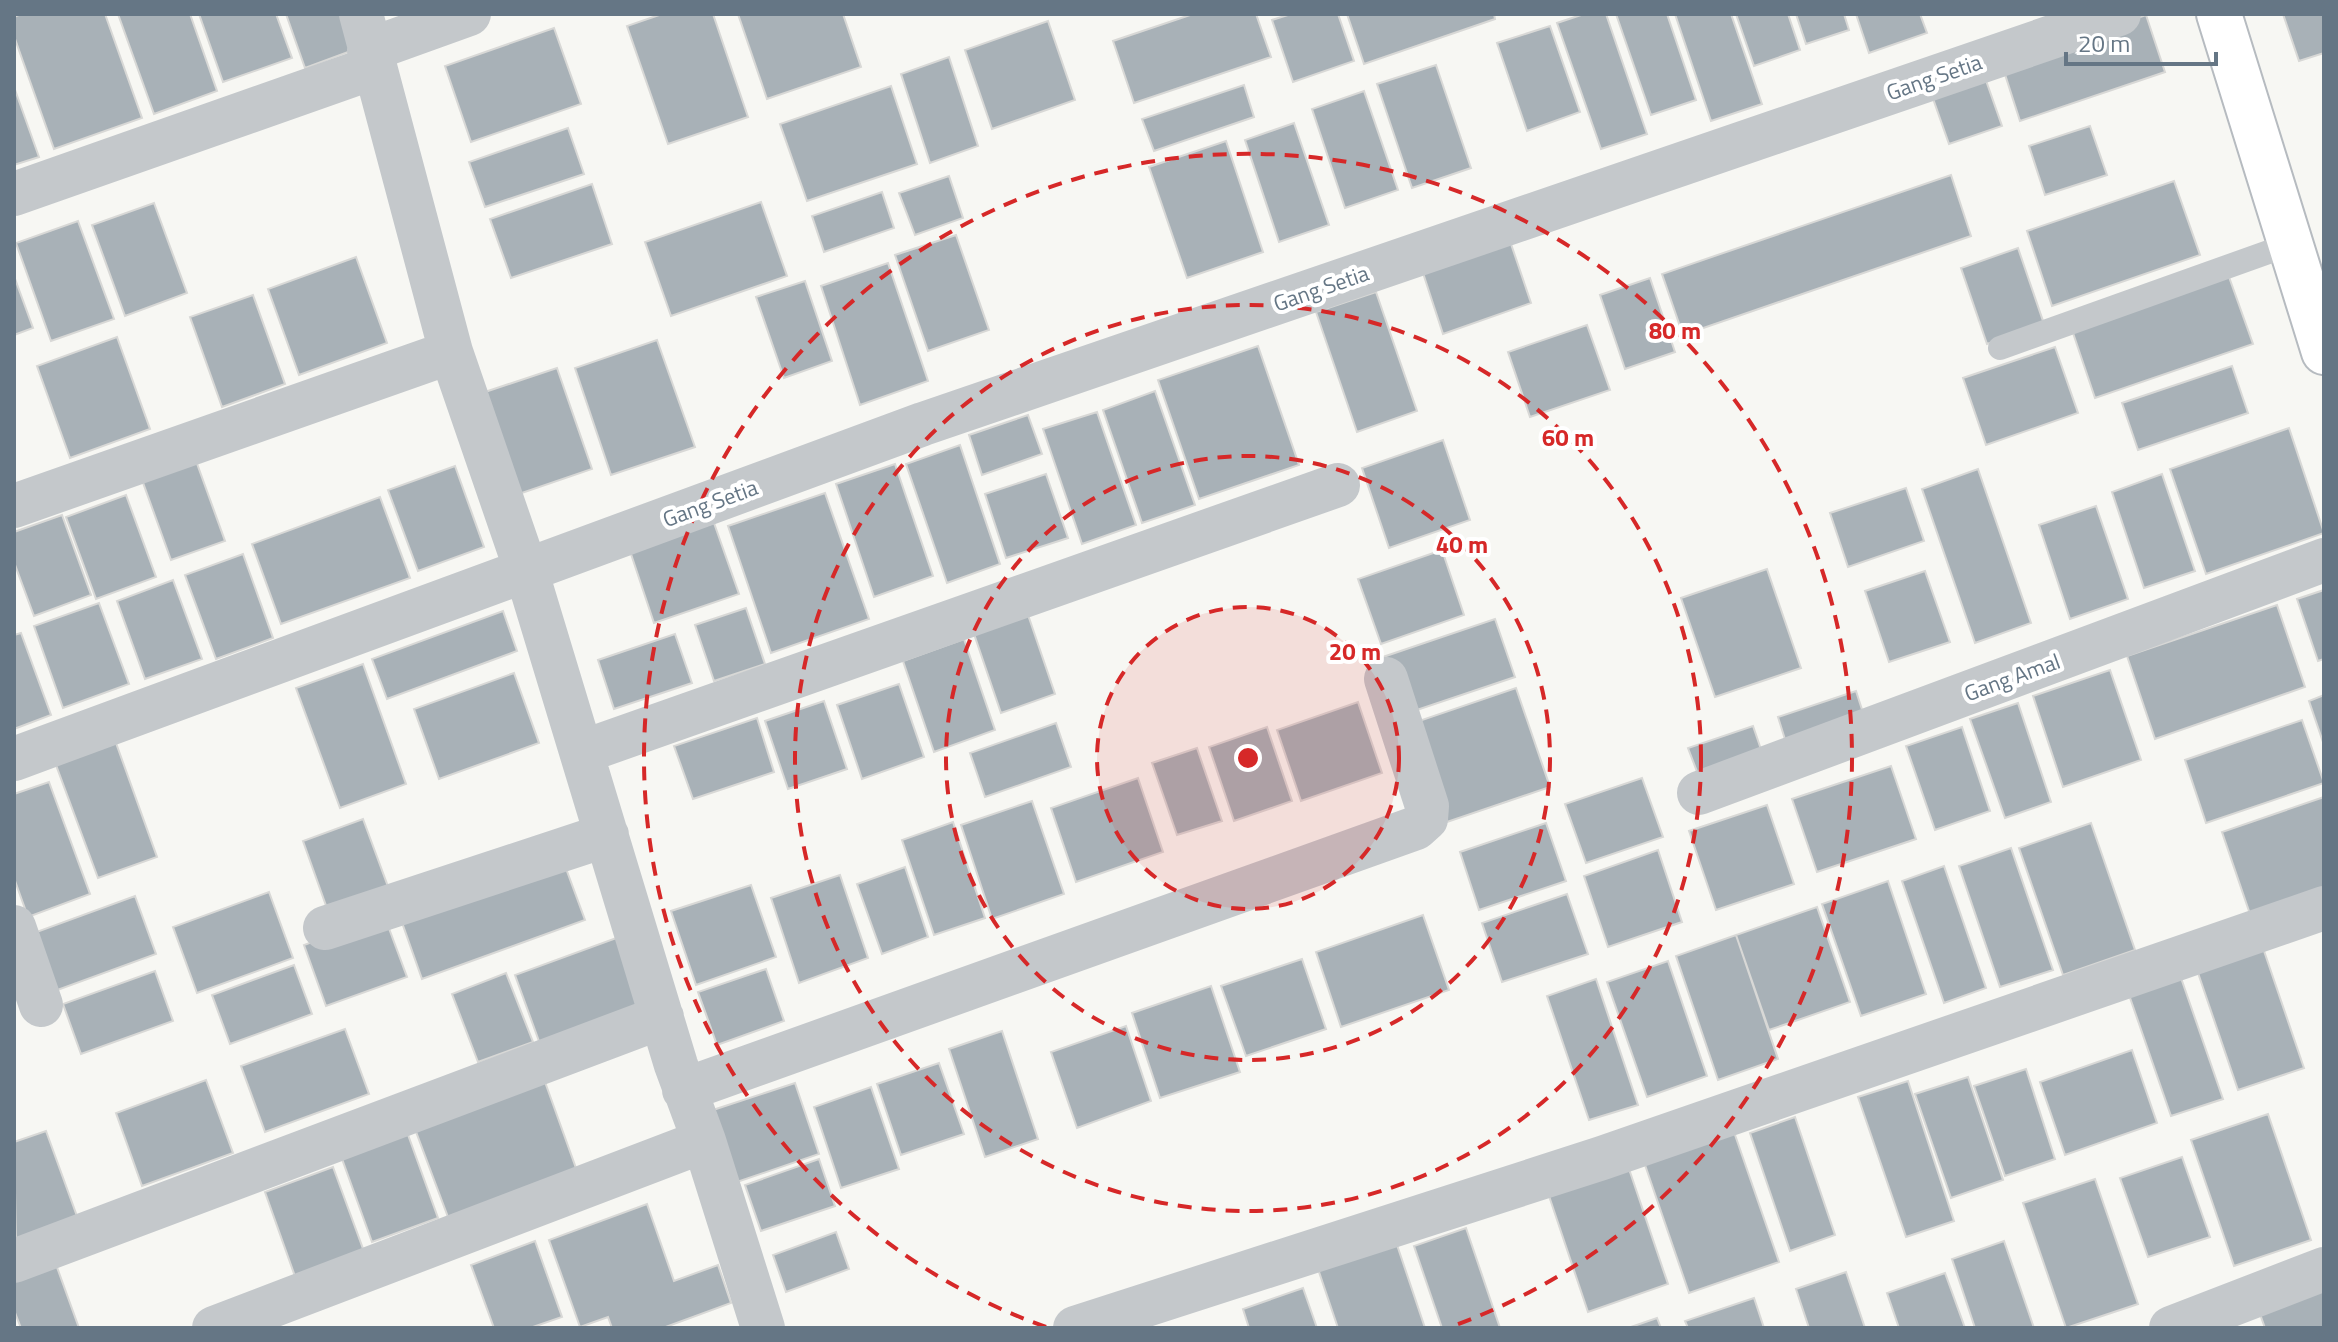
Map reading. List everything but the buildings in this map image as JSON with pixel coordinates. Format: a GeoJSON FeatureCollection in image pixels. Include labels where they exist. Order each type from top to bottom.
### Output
{"type":"FeatureCollection","features":[{"type":"Feature","properties":{"kind":"main road"},"geometry":{"type":"LineString","coordinates":[[2219,14],[2324,352]]}},
{"type":"Feature","properties":{"kind":"street"},"geometry":{"type":"LineString","coordinates":[[14,194],[369,44],[469,14]]}},
{"type":"Feature","properties":{"kind":"street","name":"Gang Setia"},"geometry":{"type":"LineString","coordinates":[[14,759],[923,424],[2119,14]]}},
{"type":"Feature","properties":{"kind":"street"},"geometry":{"type":"LineString","coordinates":[[369,44],[451,352],[526,570],[684,1090],[704,1141],[763,1328]]}},
{"type":"Feature","properties":{"kind":"street"},"geometry":{"type":"LineString","coordinates":[[14,506],[451,352]]}},
{"type":"Feature","properties":{"kind":"street"},"geometry":{"type":"LineString","coordinates":[[582,752],[1338,485]]}},
{"type":"Feature","properties":{"kind":"street","name":"Gang Amal"},"geometry":{"type":"LineString","coordinates":[[1699,793],[2324,560]]}},
{"type":"Feature","properties":{"kind":"street"},"geometry":{"type":"LineString","coordinates":[[684,1090],[1416,828],[1426,819],[1427,806],[1386,679]]}},
{"type":"Feature","properties":{"kind":"street"},"geometry":{"type":"LineString","coordinates":[[325,928],[607,835]]}},
{"type":"Feature","properties":{"kind":"street"},"geometry":{"type":"LineString","coordinates":[[1075,1328],[1602,1158],[2324,908]]}},
{"type":"Feature","properties":{"kind":"street"},"geometry":{"type":"LineString","coordinates":[[14,927],[41,1005]]}},
{"type":"Feature","properties":{"kind":"street"},"geometry":{"type":"LineString","coordinates":[[14,1261],[662,1017]]}},
{"type":"Feature","properties":{"kind":"street"},"geometry":{"type":"LineString","coordinates":[[214,1328],[704,1141]]}},
{"type":"Feature","properties":{"kind":"street"},"geometry":{"type":"LineString","coordinates":[[2171,1328],[2324,1269]]}},
{"type":"Feature","properties":{"kind":"lane"},"geometry":{"type":"LineString","coordinates":[[2000,348],[2291,244]]}}]}
